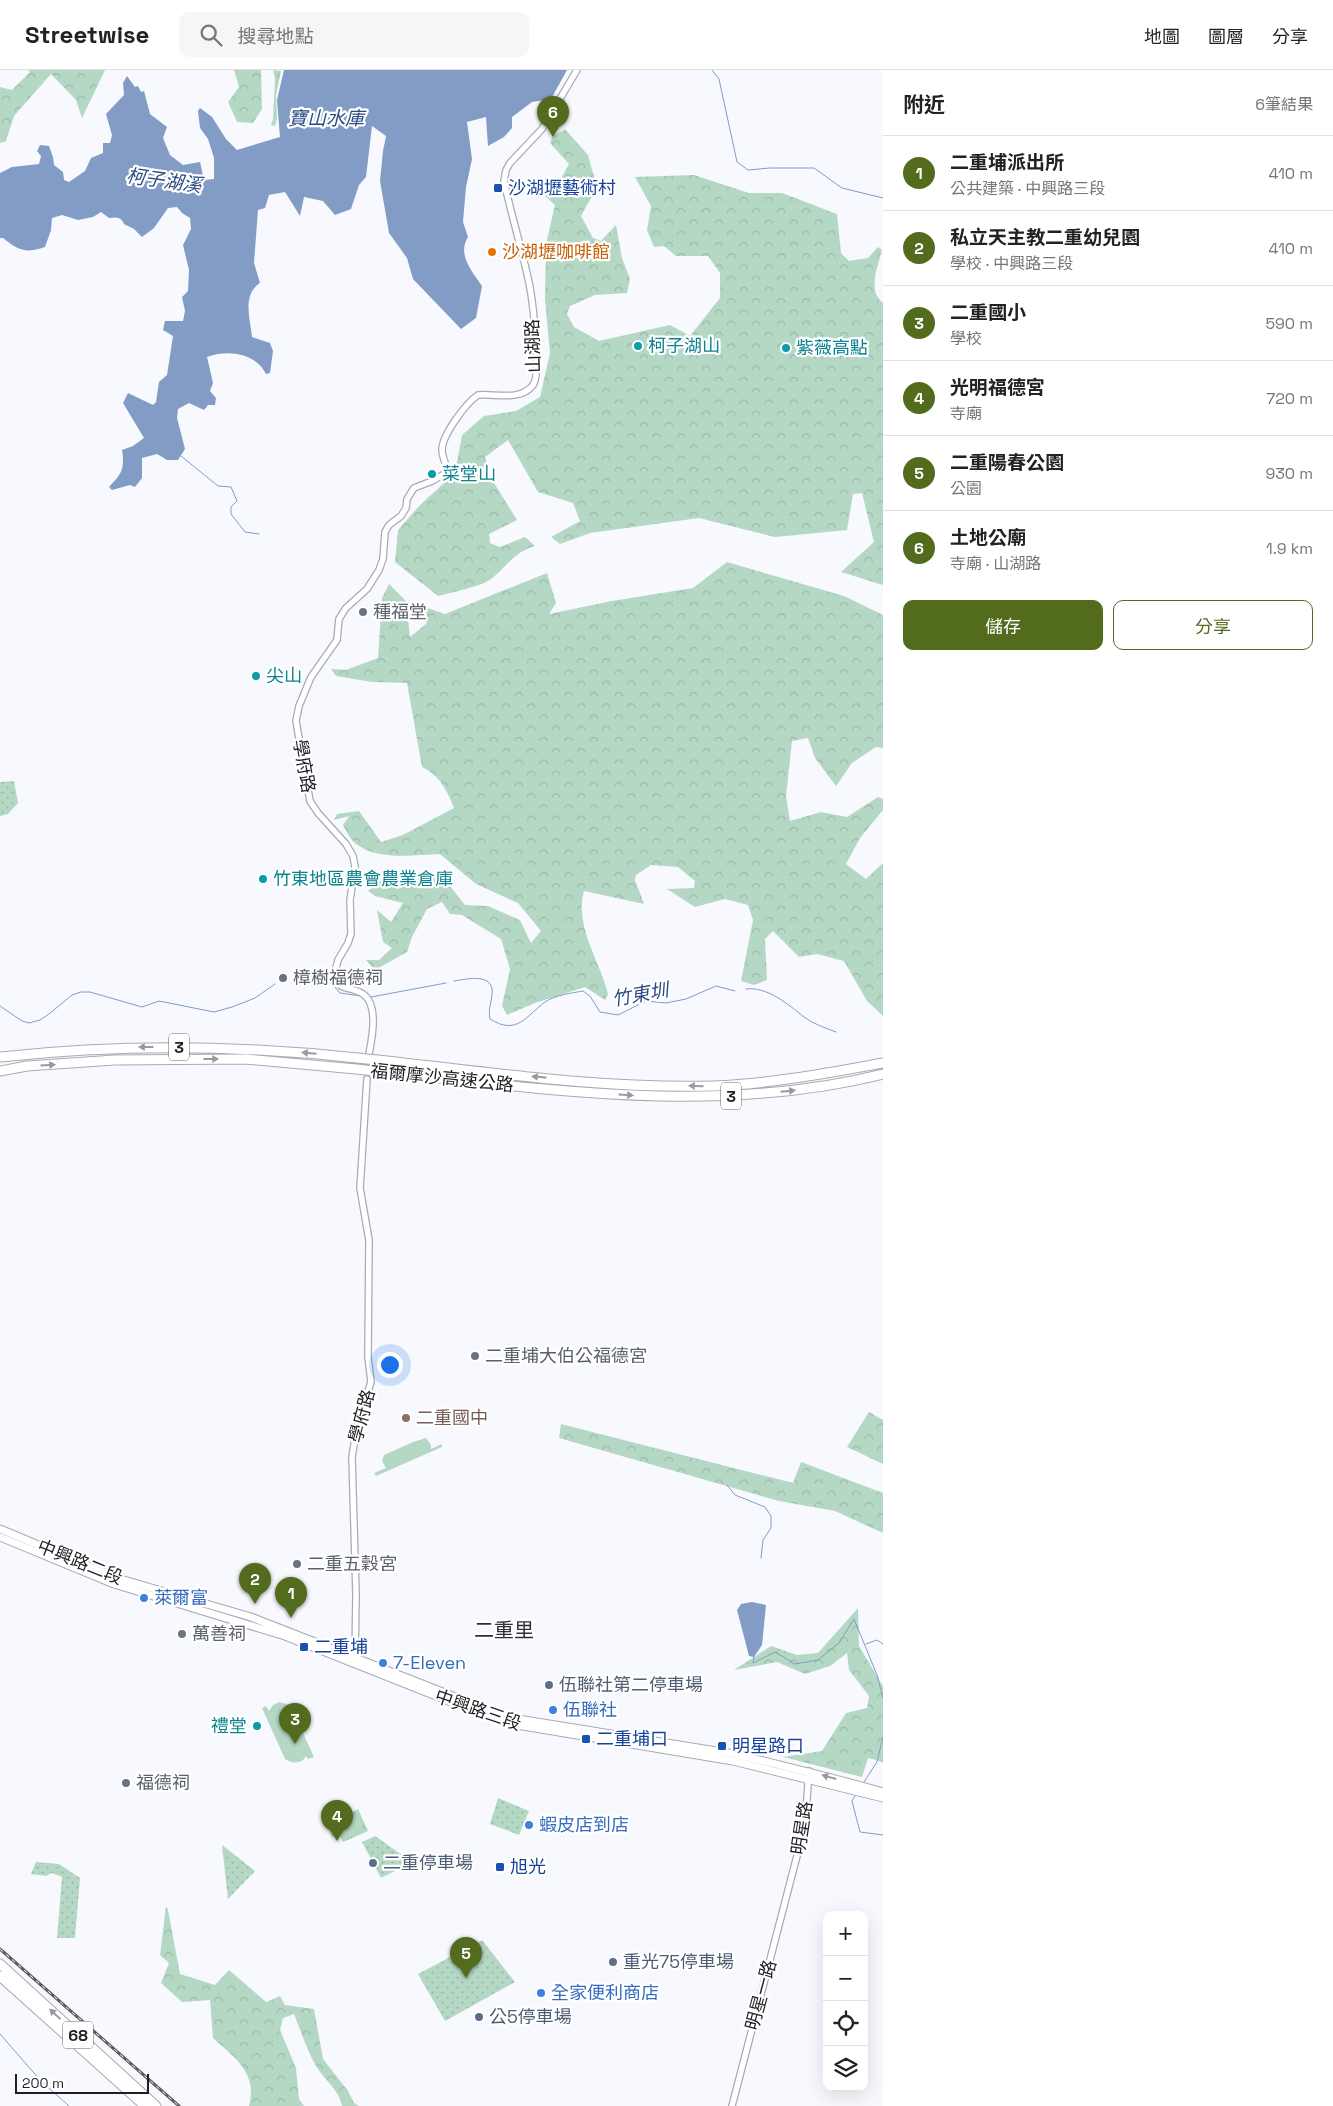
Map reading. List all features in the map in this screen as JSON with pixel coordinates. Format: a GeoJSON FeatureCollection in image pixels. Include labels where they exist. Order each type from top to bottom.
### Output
{"type":"FeatureCollection","features":[{"type":"Feature","properties":{"kind":"highway","name":"福爾摩沙高速公路"},"geometry":{"type":"LineString","coordinates":[[0,1057],[60,1050],[152,1047],[238,1048],[357,1058],[587,1082],[714,1086],[818,1075],[883,1063]]}},
{"type":"Feature","properties":{"kind":"highway","name":"福爾摩沙高速公路"},"geometry":{"type":"LineString","coordinates":[[0,1071],[27,1066],[115,1060],[246,1059],[578,1092],[653,1097],[717,1097],[803,1090],[883,1074]]}},
{"type":"Feature","properties":{"kind":"highway","name":"68"},"geometry":{"type":"LineString","coordinates":[[0,1964],[156,2106]]}},
{"type":"Feature","properties":{"kind":"highway","name":"68"},"geometry":{"type":"LineString","coordinates":[[0,1976],[144,2106]]}},
{"type":"Feature","properties":{"kind":"main road","name":"中興路二段"},"geometry":{"type":"LineString","coordinates":[[0,1529],[160,1595]]}},
{"type":"Feature","properties":{"kind":"main road","name":"中興路二段"},"geometry":{"type":"LineString","coordinates":[[0,1537],[114,1584],[160,1595]]}},
{"type":"Feature","properties":{"kind":"main road","name":"中興路三段"},"geometry":{"type":"LineString","coordinates":[[160,1595],[264,1628],[518,1719],[735,1754],[809,1771],[883,1792]]}},
{"type":"Feature","properties":{"kind":"main road","name":"中興路三段"},"geometry":{"type":"LineString","coordinates":[[355,1660],[484,1715],[518,1725],[733,1762],[883,1798]]}},
{"type":"Feature","properties":{"kind":"street","name":"山湖路"},"geometry":{"type":"LineString","coordinates":[[325,656],[337,640],[339,619],[346,608],[367,589],[379,570],[383,559],[385,532],[389,525],[401,516],[406,508],[409,494],[414,488],[446,473],[447,468],[442,453],[442,445],[466,406],[478,395],[513,395],[524,392],[533,384],[536,378],[528,280],[504,181],[506,170],[542,129],[577,70]]}},
{"type":"Feature","properties":{"kind":"street","name":"學府路"},"geometry":{"type":"LineString","coordinates":[[325,656],[304,692],[296,721],[310,801],[318,813],[346,844],[353,856],[355,867],[350,900],[350,934],[348,943],[338,960],[335,972],[342,986],[360,992],[368,999],[372,1016],[369,1054]]}},
{"type":"Feature","properties":{"kind":"street","name":"學府路"},"geometry":{"type":"LineString","coordinates":[[355,1660],[352,1456],[356,1427],[372,1382],[368,1357],[369,1240],[360,1188],[367,1079]]}},
{"type":"Feature","properties":{"kind":"street","name":"明星路"},"geometry":{"type":"LineString","coordinates":[[790,1884],[805,1824],[809,1771]]}},
{"type":"Feature","properties":{"kind":"street","name":"明星一路"},"geometry":{"type":"LineString","coordinates":[[732,2106],[790,1884]]}},
{"type":"Feature","properties":{"kind":"green space"},"geometry":{"type":"Polygon","coordinates":[[[28,70],[105,70],[82,118],[76,100],[51,74],[14,116],[6,141],[0,143],[0,87],[12,90],[30,72],[28,70]]]}},
{"type":"Feature","properties":{"kind":"green space"},"geometry":{"type":"Polygon","coordinates":[[[234,70],[261,70],[262,109],[253,123],[237,122],[228,102],[239,87],[234,70]]]}},
{"type":"Feature","properties":{"kind":"green space"},"geometry":{"type":"Polygon","coordinates":[[[273,70],[281,71],[276,95],[277,118],[275,126],[271,125],[275,78],[273,70]]]}},
{"type":"Feature","properties":{"kind":"green space"},"geometry":{"type":"Polygon","coordinates":[[[565,129],[588,155],[597,187],[581,216],[593,238],[601,241],[616,225],[622,258],[630,279],[627,293],[595,295],[570,306],[567,314],[574,327],[599,341],[670,325],[690,336],[720,298],[720,273],[708,256],[676,256],[664,246],[654,247],[647,230],[651,206],[635,177],[694,175],[749,193],[782,193],[837,214],[841,253],[849,261],[868,258],[878,247],[882,250],[876,271],[875,285],[878,298],[883,303],[883,585],[841,572],[874,542],[862,493],[853,494],[847,530],[775,537],[699,518],[590,533],[560,544],[551,537],[580,521],[573,503],[538,492],[508,440],[485,457],[491,478],[517,520],[489,534],[490,543],[500,547],[525,537],[535,546],[515,556],[487,582],[438,596],[395,562],[398,530],[420,505],[455,473],[462,435],[484,416],[516,411],[540,397],[550,353],[545,299],[546,244],[555,205],[542,193],[558,184],[569,164],[550,143],[552,137],[565,129]]]}},
{"type":"Feature","properties":{"kind":"green space"},"geometry":{"type":"Polygon","coordinates":[[[727,562],[844,596],[883,615],[883,748],[876,747],[852,763],[836,786],[815,758],[808,738],[792,741],[786,796],[790,821],[821,812],[847,817],[878,797],[883,799],[883,810],[860,838],[846,864],[866,879],[883,863],[883,1016],[867,1001],[844,961],[817,954],[799,957],[773,931],[765,939],[767,980],[754,985],[741,981],[753,920],[748,905],[725,899],[695,907],[667,889],[694,888],[695,881],[678,867],[651,865],[636,875],[635,880],[644,904],[584,891],[582,917],[589,943],[608,994],[605,1000],[585,987],[535,1003],[507,1015],[502,1006],[510,969],[501,939],[462,915],[450,914],[442,902],[427,909],[412,937],[407,952],[375,970],[366,960],[379,960],[392,948],[383,942],[377,910],[391,922],[403,903],[375,896],[368,891],[386,876],[427,873],[450,886],[465,905],[488,906],[520,920],[531,943],[541,931],[518,903],[476,884],[440,854],[396,856],[375,853],[356,844],[350,838],[343,825],[349,816],[334,820],[337,814],[359,811],[381,842],[403,835],[454,808],[442,784],[434,775],[422,767],[407,683],[372,682],[336,676],[331,669],[346,670],[378,658],[382,598],[389,584],[406,601],[410,637],[427,623],[410,602],[445,614],[547,573],[556,603],[549,614],[612,601],[693,588],[727,562]]]}},
{"type":"Feature","properties":{"kind":"green space"},"geometry":{"type":"Polygon","coordinates":[[[14,781],[18,803],[8,814],[0,816],[0,782],[14,781]]]}},
{"type":"Feature","properties":{"kind":"green space"},"geometry":{"type":"Polygon","coordinates":[[[869,1412],[883,1420],[883,1464],[847,1447],[869,1412]]]}},
{"type":"Feature","properties":{"kind":"green space"},"geometry":{"type":"Polygon","coordinates":[[[561,1424],[793,1483],[801,1462],[883,1493],[883,1533],[835,1511],[779,1501],[559,1438],[561,1424]]]}},
{"type":"Feature","properties":{"kind":"green space"},"geometry":{"type":"Polygon","coordinates":[[[426,1438],[431,1445],[431,1449],[442,1444],[442,1447],[376,1476],[374,1473],[386,1468],[382,1461],[384,1455],[426,1438]]]}},
{"type":"Feature","properties":{"kind":"green space"},"geometry":{"type":"Polygon","coordinates":[[[858,1608],[859,1646],[883,1686],[883,1762],[868,1758],[862,1777],[783,1757],[822,1751],[846,1713],[867,1708],[869,1696],[849,1670],[847,1653],[830,1666],[805,1674],[777,1662],[734,1670],[771,1646],[797,1655],[818,1653],[858,1608]]]}},
{"type":"Feature","properties":{"kind":"green space"},"geometry":{"type":"Polygon","coordinates":[[[279,1702],[290,1705],[314,1757],[308,1759],[306,1756],[302,1761],[297,1762],[285,1759],[262,1708],[266,1706],[269,1711],[273,1705],[279,1702]]]}},
{"type":"Feature","properties":{"kind":"green space"},"geometry":{"type":"Polygon","coordinates":[[[498,1798],[529,1811],[519,1835],[490,1824],[498,1798]]]}},
{"type":"Feature","properties":{"kind":"green space"},"geometry":{"type":"Polygon","coordinates":[[[358,1809],[368,1831],[343,1842],[339,1834],[332,1837],[326,1823],[358,1809]]]}},
{"type":"Feature","properties":{"kind":"green space"},"geometry":{"type":"Polygon","coordinates":[[[375,1836],[412,1862],[381,1878],[362,1842],[375,1836]]]}},
{"type":"Feature","properties":{"kind":"green space"},"geometry":{"type":"Polygon","coordinates":[[[222,1845],[255,1871],[228,1899],[222,1845]]]}},
{"type":"Feature","properties":{"kind":"green space"},"geometry":{"type":"Polygon","coordinates":[[[36,1862],[59,1864],[80,1878],[75,1938],[57,1938],[62,1877],[52,1873],[46,1876],[31,1874],[36,1862]]]}},
{"type":"Feature","properties":{"kind":"green space"},"geometry":{"type":"Polygon","coordinates":[[[166,1906],[180,1974],[215,1985],[229,1970],[266,2002],[280,1996],[285,2005],[314,2009],[323,2059],[348,2091],[354,2103],[359,2106],[342,2106],[338,2094],[318,2069],[312,2058],[294,2014],[283,2018],[280,2030],[296,2068],[299,2099],[304,2106],[249,2106],[250,2084],[243,2067],[213,2038],[210,2000],[182,2002],[161,1983],[169,1963],[160,1955],[166,1906]]]}},
{"type":"Feature","properties":{"kind":"green space"},"geometry":{"type":"Polygon","coordinates":[[[482,1940],[515,1982],[445,2021],[418,1974],[482,1940]]]}},
{"type":"Feature","properties":{"kind":"water","name":"寶山水庫"},"geometry":{"type":"Polygon","coordinates":[[[284,70],[567,70],[551,99],[532,102],[512,117],[512,128],[504,137],[488,146],[486,117],[467,122],[472,159],[466,187],[463,222],[468,237],[464,250],[470,269],[482,286],[476,318],[461,329],[413,279],[407,258],[389,233],[380,181],[386,136],[372,126],[366,177],[359,185],[351,209],[335,215],[323,201],[304,197],[300,216],[285,192],[269,195],[265,208],[258,210],[254,263],[260,283],[251,294],[248,307],[252,337],[270,343],[273,351],[270,373],[266,374],[255,361],[248,357],[223,353],[207,357],[213,383],[210,391],[216,398],[215,405],[208,405],[204,410],[189,403],[178,409],[177,418],[185,449],[178,460],[167,460],[157,454],[142,458],[142,478],[135,487],[130,485],[112,490],[109,487],[120,474],[123,466],[122,450],[133,446],[144,438],[123,403],[128,393],[153,405],[156,402],[159,382],[167,375],[173,336],[163,330],[165,321],[183,321],[185,311],[182,297],[188,291],[189,270],[183,245],[191,229],[190,218],[177,207],[168,208],[154,228],[142,237],[120,219],[109,218],[101,212],[93,217],[78,220],[62,215],[52,218],[51,230],[45,247],[22,250],[0,238],[0,173],[12,167],[39,164],[41,156],[37,151],[40,145],[49,146],[54,165],[63,172],[64,180],[69,182],[85,171],[91,158],[103,153],[103,143],[110,143],[112,135],[106,114],[124,95],[123,83],[127,76],[135,87],[138,86],[141,92],[144,91],[150,114],[167,127],[163,138],[170,155],[183,165],[200,162],[204,180],[214,179],[214,158],[208,139],[200,128],[198,111],[200,108],[212,117],[226,139],[237,150],[280,137],[277,100],[284,70]]]}},
{"type":"Feature","properties":{"kind":"water"},"geometry":{"type":"Polygon","coordinates":[[[752,1602],[766,1605],[762,1645],[754,1657],[749,1656],[737,1610],[741,1604],[752,1602]]]}},
{"type":"Feature","properties":{"kind":"waterway","name":"柯子湖溪"},"geometry":{"type":"LineString","coordinates":[[712,70],[719,79],[737,162],[748,170],[814,168],[842,188],[883,198]]}},
{"type":"Feature","properties":{"kind":"waterway"},"geometry":{"type":"LineString","coordinates":[[181,456],[218,486],[231,487],[237,501],[231,507],[231,514],[245,532],[259,534]]}},
{"type":"Feature","properties":{"kind":"waterway","name":"竹東圳"},"geometry":{"type":"LineString","coordinates":[[317,975],[326,977],[340,993],[361,996]]}},
{"type":"Feature","properties":{"kind":"waterway","name":"竹東圳"},"geometry":{"type":"LineString","coordinates":[[454,981],[473,978],[485,980],[489,983],[492,988],[489,1010],[490,1019],[499,1024],[507,1025],[514,1025],[520,1022],[549,1000],[583,991],[590,996],[600,1012],[618,1015],[646,1001],[666,1003],[686,999],[716,986],[735,991]]}},
{"type":"Feature","properties":{"kind":"waterway","name":"竹東圳"},"geometry":{"type":"LineString","coordinates":[[371,997],[446,983]]}},
{"type":"Feature","properties":{"kind":"waterway","name":"竹東圳"},"geometry":{"type":"LineString","coordinates":[[0,1006],[22,1021],[29,1023],[40,1020],[72,995],[90,992],[142,1007],[159,1001],[214,1012],[255,998],[275,984]]}},
{"type":"Feature","properties":{"kind":"waterway","name":"竹東圳"},"geometry":{"type":"LineString","coordinates":[[746,989],[762,990],[770,993],[811,1022],[836,1032]]}},
{"type":"Feature","properties":{"kind":"waterway"},"geometry":{"type":"LineString","coordinates":[[727,1485],[735,1495],[765,1507],[771,1516],[771,1528],[763,1540],[761,1558]]}},
{"type":"Feature","properties":{"kind":"waterway"},"geometry":{"type":"LineString","coordinates":[[754,1657],[753,1663],[775,1652],[795,1664],[818,1660],[839,1643],[854,1619],[877,1675],[883,1698]]}},
{"type":"Feature","properties":{"kind":"waterway"},"geometry":{"type":"LineString","coordinates":[[866,1644],[877,1640],[883,1644]]}},
{"type":"Feature","properties":{"kind":"waterway"},"geometry":{"type":"LineString","coordinates":[[864,1782],[877,1762],[883,1737]]}},
{"type":"Feature","properties":{"kind":"waterway"},"geometry":{"type":"LineString","coordinates":[[856,1794],[852,1801],[860,1832],[883,1835]]}},
{"type":"Feature","properties":{"kind":"waterway"},"geometry":{"type":"LineString","coordinates":[[0,2034],[41,2081],[69,2106]]}},
{"type":"Feature","properties":{"kind":"railway"},"geometry":{"type":"LineString","coordinates":[[0,1949],[179,2106]]}},
{"type":"Feature","properties":{"kind":"place","name":"土地公廟"},"geometry":{"type":"Point","coordinates":[553,137]}},
{"type":"Feature","properties":{"kind":"place","name":"沙湖壢藝術村"},"geometry":{"type":"Point","coordinates":[498,188]}},
{"type":"Feature","properties":{"kind":"place","name":"沙湖壢咖啡館"},"geometry":{"type":"Point","coordinates":[492,252]}},
{"type":"Feature","properties":{"kind":"place","name":"柯子湖山"},"geometry":{"type":"Point","coordinates":[638,346]}},
{"type":"Feature","properties":{"kind":"place","name":"紫薇高點"},"geometry":{"type":"Point","coordinates":[786,348]}},
{"type":"Feature","properties":{"kind":"place","name":"菜堂山"},"geometry":{"type":"Point","coordinates":[432,474]}},
{"type":"Feature","properties":{"kind":"place","name":"種福堂"},"geometry":{"type":"Point","coordinates":[363,612]}},
{"type":"Feature","properties":{"kind":"place","name":"尖山"},"geometry":{"type":"Point","coordinates":[256,676]}},
{"type":"Feature","properties":{"kind":"place","name":"竹東地區農會農業倉庫"},"geometry":{"type":"Point","coordinates":[263,879]}},
{"type":"Feature","properties":{"kind":"place","name":"樟樹福德祠"},"geometry":{"type":"Point","coordinates":[283,978]}},
{"type":"Feature","properties":{"kind":"place","name":"二重埔大伯公福德宮"},"geometry":{"type":"Point","coordinates":[475,1356]}},
{"type":"Feature","properties":{"kind":"place","name":"二重國中"},"geometry":{"type":"Point","coordinates":[406,1418]}},
{"type":"Feature","properties":{"kind":"place","name":"二重五穀宮"},"geometry":{"type":"Point","coordinates":[297,1564]}},
{"type":"Feature","properties":{"kind":"place","name":"萊爾富"},"geometry":{"type":"Point","coordinates":[144,1598]}},
{"type":"Feature","properties":{"kind":"place","name":"私立天主教二重幼兒園"},"geometry":{"type":"Point","coordinates":[255,1604]}},
{"type":"Feature","properties":{"kind":"place","name":"二重埔派出所"},"geometry":{"type":"Point","coordinates":[291,1618]}},
{"type":"Feature","properties":{"kind":"place","name":"萬善祠"},"geometry":{"type":"Point","coordinates":[182,1634]}},
{"type":"Feature","properties":{"kind":"place","name":"二重埔"},"geometry":{"type":"Point","coordinates":[304,1647]}},
{"type":"Feature","properties":{"kind":"place","name":"7-Eleven"},"geometry":{"type":"Point","coordinates":[383,1663]}},
{"type":"Feature","properties":{"kind":"place","name":"伍聯社第二停車場"},"geometry":{"type":"Point","coordinates":[549,1685]}},
{"type":"Feature","properties":{"kind":"place","name":"伍聯社"},"geometry":{"type":"Point","coordinates":[553,1710]}},
{"type":"Feature","properties":{"kind":"place","name":"禮堂"},"geometry":{"type":"Point","coordinates":[257,1726]}},
{"type":"Feature","properties":{"kind":"place","name":"二重埔口"},"geometry":{"type":"Point","coordinates":[586,1739]}},
{"type":"Feature","properties":{"kind":"place","name":"二重國小"},"geometry":{"type":"Point","coordinates":[295,1744]}},
{"type":"Feature","properties":{"kind":"place","name":"明星路口"},"geometry":{"type":"Point","coordinates":[722,1746]}},
{"type":"Feature","properties":{"kind":"place","name":"福德祠"},"geometry":{"type":"Point","coordinates":[126,1783]}},
{"type":"Feature","properties":{"kind":"place","name":"蝦皮店到店"},"geometry":{"type":"Point","coordinates":[529,1825]}},
{"type":"Feature","properties":{"kind":"place","name":"光明福德宮"},"geometry":{"type":"Point","coordinates":[337,1841]}},
{"type":"Feature","properties":{"kind":"place","name":"二重停車場"},"geometry":{"type":"Point","coordinates":[373,1863]}},
{"type":"Feature","properties":{"kind":"place","name":"旭光"},"geometry":{"type":"Point","coordinates":[500,1867]}},
{"type":"Feature","properties":{"kind":"place","name":"重光75停車場"},"geometry":{"type":"Point","coordinates":[613,1962]}},
{"type":"Feature","properties":{"kind":"place","name":"二重陽春公園"},"geometry":{"type":"Point","coordinates":[466,1978]}},
{"type":"Feature","properties":{"kind":"place","name":"全家便利商店"},"geometry":{"type":"Point","coordinates":[541,1993]}},
{"type":"Feature","properties":{"kind":"place","name":"公5停車場"},"geometry":{"type":"Point","coordinates":[479,2017]}},
{"type":"Feature","properties":{"kind":"district","name":"二重里"},"geometry":{"type":"Point","coordinates":[504,1630]}}]}
